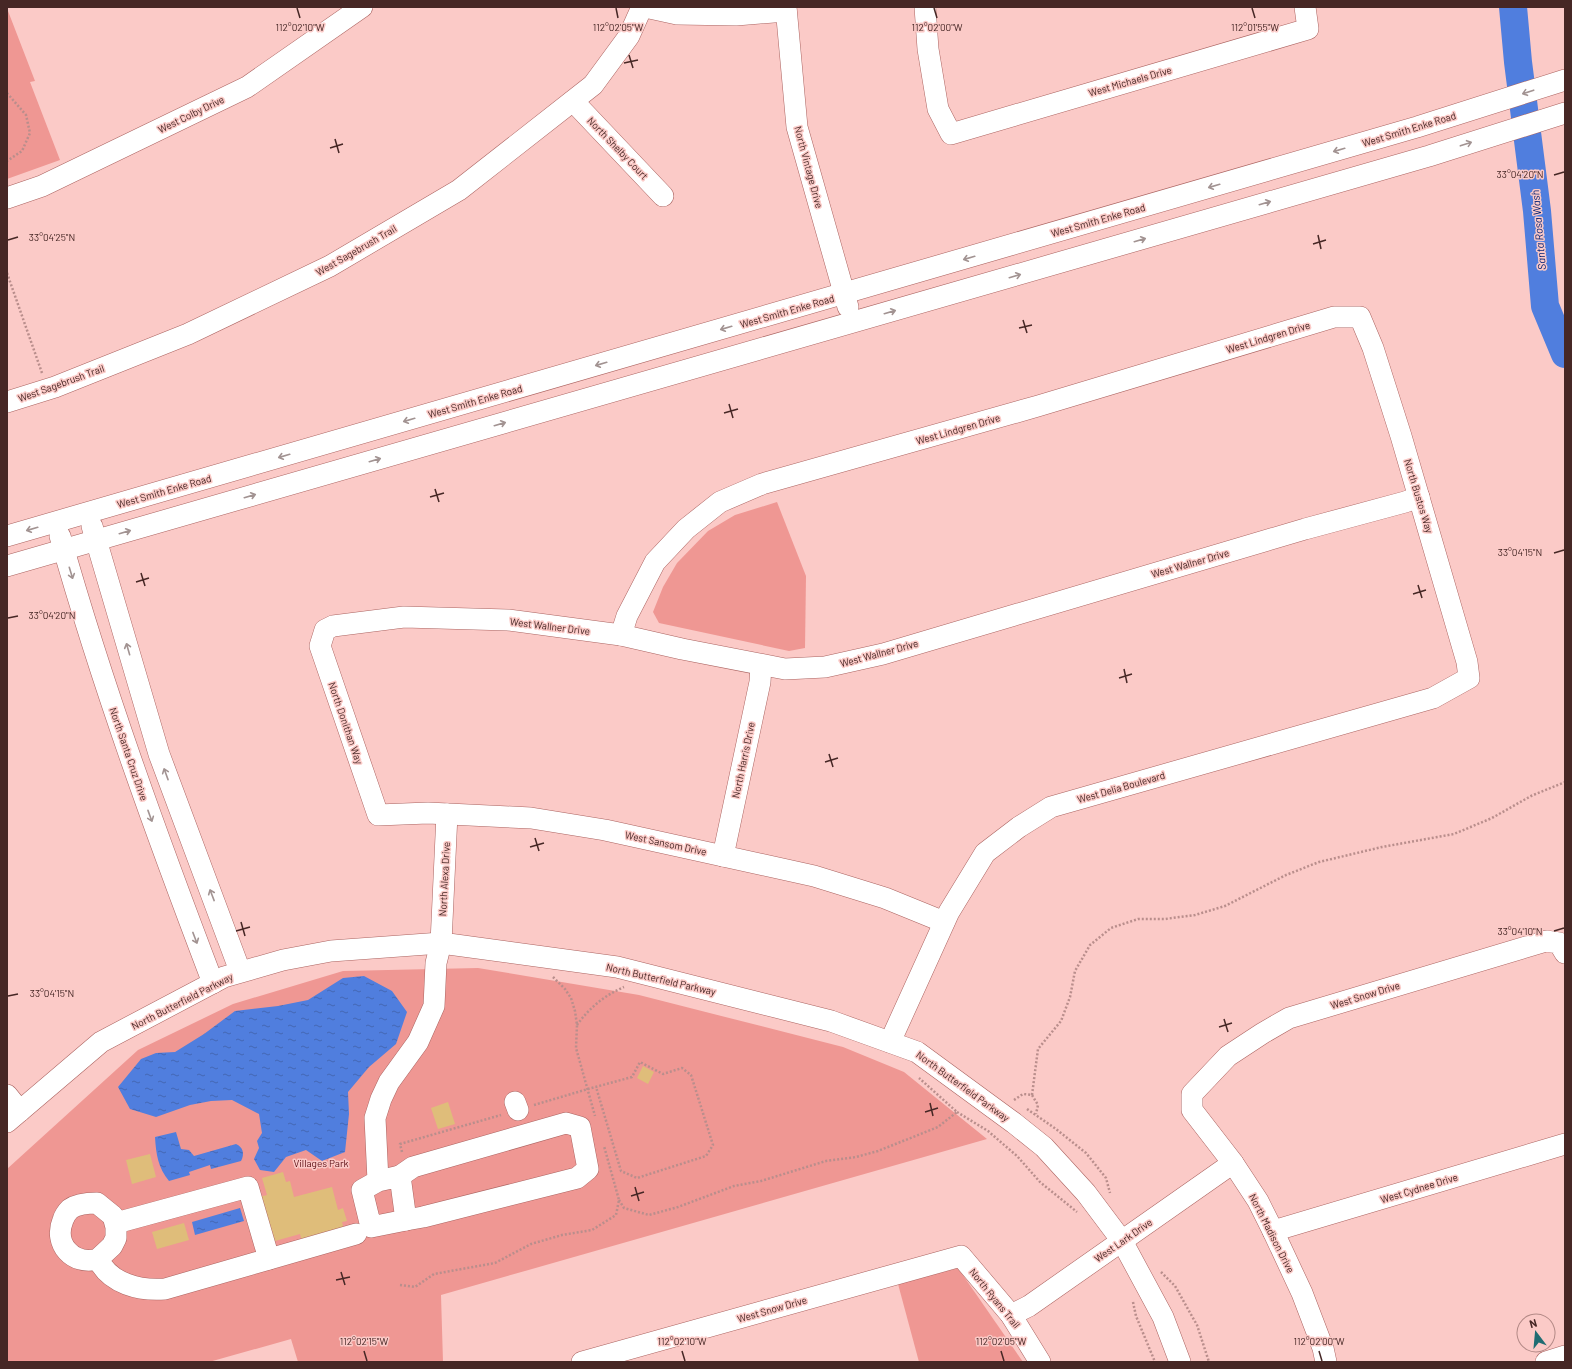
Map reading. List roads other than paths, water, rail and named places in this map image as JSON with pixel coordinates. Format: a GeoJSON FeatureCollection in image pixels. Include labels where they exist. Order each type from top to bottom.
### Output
{"type":"FeatureCollection","features":[{"type":"Feature","properties":{"kind":"street","name":"West Colby Drive"},"geometry":{"type":"LineString","coordinates":[[7,198],[42,186],[247,87],[362,7]]}},
{"type":"Feature","properties":{"kind":"street"},"geometry":{"type":"LineString","coordinates":[[644,7],[677,14],[736,15],[786,9]]}},
{"type":"Feature","properties":{"kind":"street","name":"West Sagebrush Trail"},"geometry":{"type":"LineString","coordinates":[[7,402],[48,389],[188,334],[330,266],[459,190],[593,85],[629,36],[644,7]]}},
{"type":"Feature","properties":{"kind":"street","name":"West Michaels Drive"},"geometry":{"type":"LineString","coordinates":[[925,7],[928,49],[938,109],[951,134],[1308,29],[1305,7]]}},
{"type":"Feature","properties":{"kind":"street","name":"North Vintage Drive"},"geometry":{"type":"LineString","coordinates":[[786,9],[797,127],[853,323]]}},
{"type":"Feature","properties":{"kind":"street","name":"West Smith Enke Road"},"geometry":{"type":"LineString","coordinates":[[7,536],[1417,128],[1565,80]]}},
{"type":"Feature","properties":{"kind":"street","name":"North Shelby Court"},"geometry":{"type":"LineString","coordinates":[[573,101],[664,196]]}},
{"type":"Feature","properties":{"kind":"street"},"geometry":{"type":"LineString","coordinates":[[7,566],[1429,156],[1565,112]]}},
{"type":"Feature","properties":{"kind":"street","name":"West Lindgren Drive"},"geometry":{"type":"LineString","coordinates":[[621,635],[627,616],[655,562],[681,534],[720,502],[762,484],[1038,406],[1334,317],[1360,317]]}},
{"type":"Feature","properties":{"kind":"street","name":"North Bustos Way"},"geometry":{"type":"LineString","coordinates":[[1360,317],[1373,348],[1419,497],[1467,662],[1469,678]]}},
{"type":"Feature","properties":{"kind":"street","name":"West Wallner Drive"},"geometry":{"type":"LineString","coordinates":[[325,630],[333,626],[404,617],[508,620],[621,635],[682,649],[785,669],[825,667],[883,654],[1305,529],[1419,497]]}},
{"type":"Feature","properties":{"kind":"street"},"geometry":{"type":"LineString","coordinates":[[87,513],[159,754],[240,972]]}},
{"type":"Feature","properties":{"kind":"street","name":"North Santa Cruz Drive"},"geometry":{"type":"LineString","coordinates":[[56,522],[100,669],[138,783],[213,983]]}},
{"type":"Feature","properties":{"kind":"street","name":"North Donithan Way"},"geometry":{"type":"LineString","coordinates":[[325,630],[320,646],[378,815]]}},
{"type":"Feature","properties":{"kind":"street","name":"North Harris Drive"},"geometry":{"type":"LineString","coordinates":[[722,856],[760,682],[761,665]]}},
{"type":"Feature","properties":{"kind":"street","name":"West Delia Boulevard"},"geometry":{"type":"LineString","coordinates":[[890,1042],[949,912],[985,853],[1019,826],[1051,807],[1433,698],[1469,678]]}},
{"type":"Feature","properties":{"kind":"street","name":"West Sansom Drive"},"geometry":{"type":"LineString","coordinates":[[378,815],[447,814],[538,820],[605,830],[814,876],[885,898],[944,922]]}},
{"type":"Feature","properties":{"kind":"street","name":"North Alexa Drive"},"geometry":{"type":"LineString","coordinates":[[378,1181],[376,1118],[381,1099],[389,1082],[418,1042],[434,1006],[436,963],[441,943],[447,814]]}},
{"type":"Feature","properties":{"kind":"street","name":"West Snow Drive"},"geometry":{"type":"LineString","coordinates":[[1192,1094],[1228,1056],[1289,1018],[1546,941],[1562,948]]}},
{"type":"Feature","properties":{"kind":"street","name":"North Butterfield Parkway"},"geometry":{"type":"LineString","coordinates":[[14,1117],[101,1042],[224,977],[283,960],[331,951],[441,943],[617,967],[831,1022],[917,1052],[1014,1123],[1044,1147],[1086,1193],[1122,1241],[1163,1317],[1180,1362]]}},
{"type":"Feature","properties":{"kind":"street","name":"North Madison Drive"},"geometry":{"type":"LineString","coordinates":[[1192,1094],[1192,1110],[1233,1163],[1258,1201],[1302,1293],[1323,1348],[1326,1362]]}},
{"type":"Feature","properties":{"kind":"street"},"geometry":{"type":"LineString","coordinates":[[7,1095],[14,1117]]}},
{"type":"Feature","properties":{"kind":"street"},"geometry":{"type":"LineString","coordinates":[[566,1123],[580,1127],[588,1169],[577,1178],[423,1217],[371,1227],[362,1190],[378,1181],[400,1176],[413,1167],[566,1123]]}},
{"type":"Feature","properties":{"kind":"street","name":"West Cydnee Drive"},"geometry":{"type":"LineString","coordinates":[[1273,1231],[1565,1144]]}},
{"type":"Feature","properties":{"kind":"street","name":"West Lark Drive"},"geometry":{"type":"LineString","coordinates":[[1011,1315],[1029,1306],[1233,1163]]}},
{"type":"Feature","properties":{"kind":"street"},"geometry":{"type":"LineString","coordinates":[[400,1176],[406,1220]]}},
{"type":"Feature","properties":{"kind":"street"},"geometry":{"type":"LineString","coordinates":[[116,1224],[248,1187],[269,1259]]}},
{"type":"Feature","properties":{"kind":"street"},"geometry":{"type":"LineString","coordinates":[[97,1203],[113,1216],[116,1224],[116,1238],[112,1246],[98,1259],[91,1260],[71,1255],[64,1247],[60,1238],[60,1226],[69,1210],[80,1205],[97,1203]]}},
{"type":"Feature","properties":{"kind":"street"},"geometry":{"type":"LineString","coordinates":[[98,1259],[109,1272],[122,1283],[150,1290],[165,1289],[356,1234]]}},
{"type":"Feature","properties":{"kind":"street","name":"West Snow Drive"},"geometry":{"type":"LineString","coordinates":[[582,1362],[961,1256]]}},
{"type":"Feature","properties":{"kind":"street","name":"North Ryans Trail"},"geometry":{"type":"LineString","coordinates":[[961,1256],[1011,1315],[1040,1362]]}},
{"type":"Feature","properties":{"kind":"street"},"geometry":{"type":"LineString","coordinates":[[1546,1362],[1565,1356]]}},
{"type":"Feature","properties":{"kind":"water"},"geometry":{"type":"Polygon","coordinates":[[[364,976],[392,991],[407,1012],[396,1044],[369,1067],[348,1092],[349,1114],[345,1152],[322,1161],[306,1150],[286,1157],[274,1172],[260,1170],[254,1159],[259,1148],[257,1141],[262,1133],[259,1114],[232,1100],[211,1101],[190,1105],[156,1117],[130,1109],[118,1087],[141,1059],[156,1053],[175,1052],[204,1034],[235,1011],[278,1006],[308,1000],[343,978],[364,976]]]}},
{"type":"Feature","properties":{"kind":"water"},"geometry":{"type":"Polygon","coordinates":[[[176,1132],[181,1149],[189,1150],[194,1156],[236,1144],[242,1149],[243,1153],[241,1161],[211,1169],[210,1165],[189,1172],[190,1175],[169,1181],[162,1171],[158,1160],[155,1137],[176,1132]]]}},
{"type":"Feature","properties":{"kind":"water"},"geometry":{"type":"Polygon","coordinates":[[[240,1208],[244,1221],[195,1235],[192,1222],[240,1208]]]}},
{"type":"Feature","properties":{"kind":"waterway","name":"Santa Rosa Wash"},"geometry":{"type":"LineString","coordinates":[[1513,7],[1518,62],[1537,211],[1545,306],[1565,354]]}},
{"type":"Feature","properties":{"kind":"park label","name":"Villages Park"},"geometry":{"type":"Point","coordinates":[321,1163]}}]}
